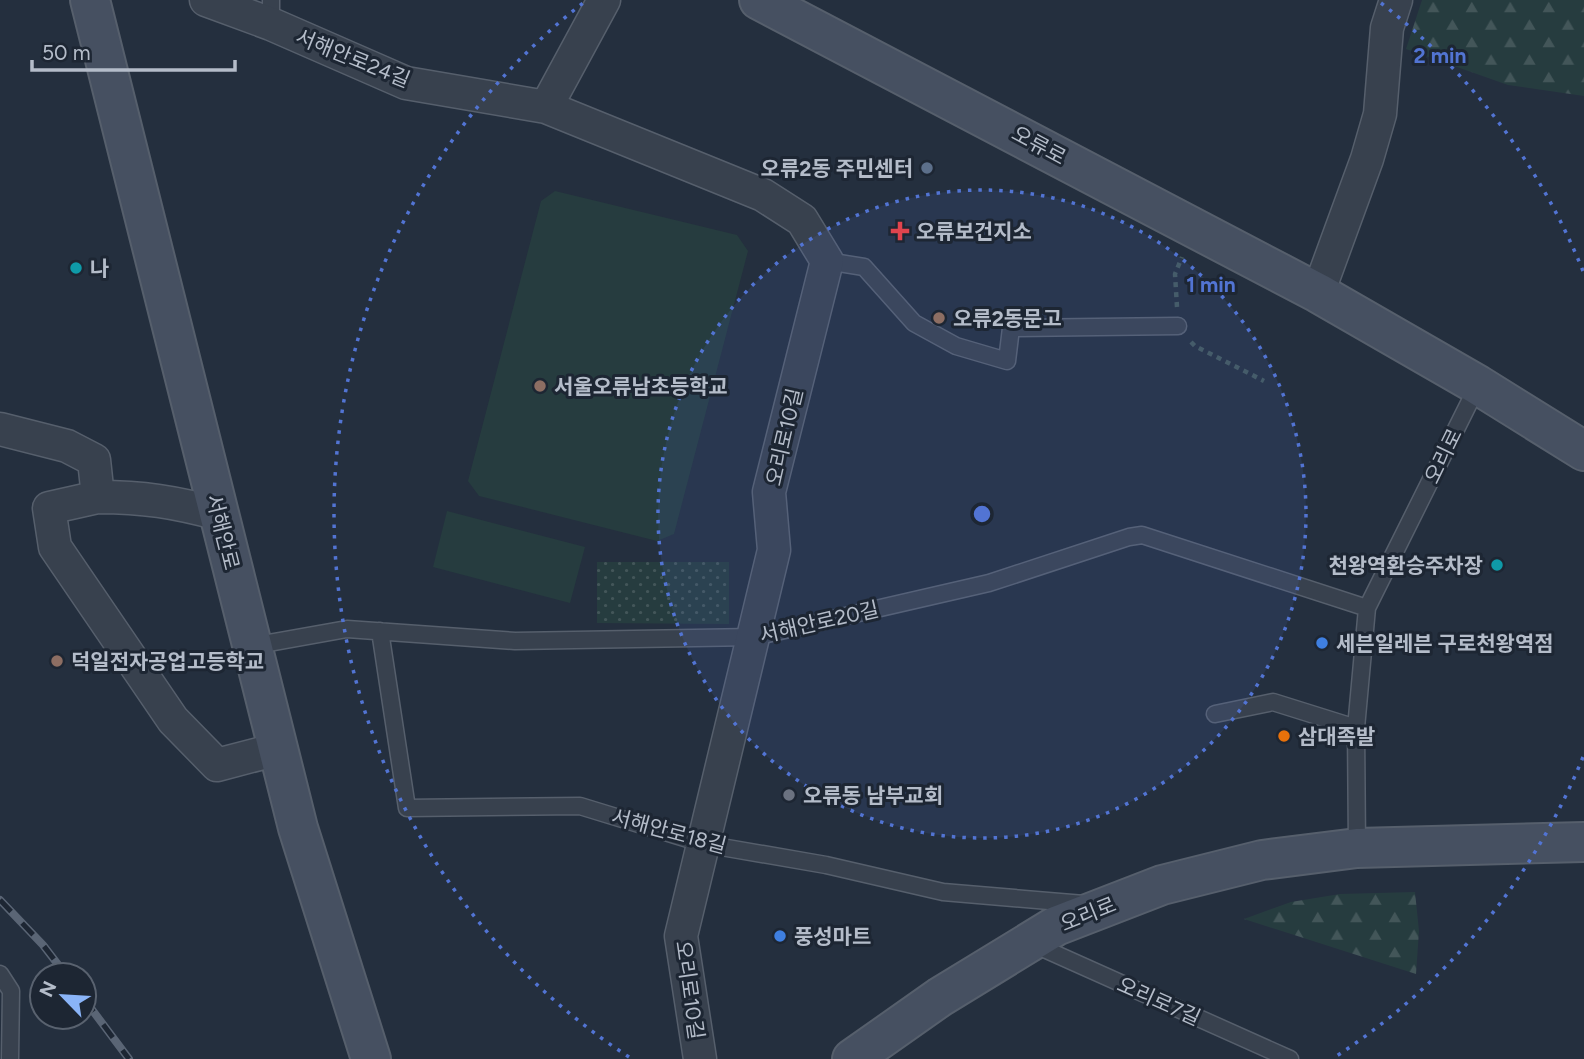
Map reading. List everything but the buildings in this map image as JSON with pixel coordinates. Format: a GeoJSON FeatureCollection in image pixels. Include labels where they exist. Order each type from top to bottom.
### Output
{"type":"FeatureCollection","features":[{"type":"Feature","properties":{"kind":"main road","name":"서해안로"},"geometry":{"type":"LineString","coordinates":[[90,0],[298,828],[371,1059]]}},
{"type":"Feature","properties":{"kind":"main road","name":"오류로"},"geometry":{"type":"LineString","coordinates":[[759,0],[1318,293],[1478,385],[1584,451]]}},
{"type":"Feature","properties":{"kind":"main road","name":"오리로"},"geometry":{"type":"LineString","coordinates":[[852,1059],[940,997],[1056,926],[1162,885],[1262,860],[1357,848],[1584,842]]}},
{"type":"Feature","properties":{"kind":"street","name":"서해안로24길"},"geometry":{"type":"LineString","coordinates":[[206,0],[271,12],[406,83],[546,107],[763,195],[802,220],[827,261]]}},
{"type":"Feature","properties":{"kind":"street"},"geometry":{"type":"LineString","coordinates":[[546,107],[604,0]]}},
{"type":"Feature","properties":{"kind":"street"},"geometry":{"type":"LineString","coordinates":[[1318,293],[1367,159],[1380,114],[1387,29],[1395,1]]}},
{"type":"Feature","properties":{"kind":"street","name":"오리로10길"},"geometry":{"type":"LineString","coordinates":[[700,1059],[681,936],[774,550],[769,492],[827,261]]}},
{"type":"Feature","properties":{"kind":"street"},"geometry":{"type":"LineString","coordinates":[[0,429],[67,446],[94,460],[98,497]]}},
{"type":"Feature","properties":{"kind":"street"},"geometry":{"type":"LineString","coordinates":[[219,514],[173,501],[125,497],[98,497],[49,508],[55,547],[173,720],[217,765],[278,749]]}},
{"type":"Feature","properties":{"kind":"lane"},"geometry":{"type":"LineString","coordinates":[[827,261],[864,267],[914,323],[956,346],[1007,361],[1011,328],[1178,326]]}},
{"type":"Feature","properties":{"kind":"lane","name":"오리로"},"geometry":{"type":"LineString","coordinates":[[1357,848],[1356,728],[1367,608],[1478,385]]}},
{"type":"Feature","properties":{"kind":"lane","name":"서해안로20길"},"geometry":{"type":"LineString","coordinates":[[252,646],[347,629],[515,641],[754,637],[989,583],[1129,537],[1142,536],[1367,608]]}},
{"type":"Feature","properties":{"kind":"lane","name":"서해안로18길"},"geometry":{"type":"LineString","coordinates":[[380,631],[407,808],[580,806],[704,844],[825,865],[943,892],[1107,906]]}},
{"type":"Feature","properties":{"kind":"lane"},"geometry":{"type":"LineString","coordinates":[[1215,714],[1273,702],[1356,728]]}},
{"type":"Feature","properties":{"kind":"lane","name":"오리로7길"},"geometry":{"type":"LineString","coordinates":[[1029,942],[1290,1059]]}},
{"type":"Feature","properties":{"kind":"lane"},"geometry":{"type":"LineString","coordinates":[[0,974],[10,991],[10,1059]]}},
{"type":"Feature","properties":{"kind":"path"},"geometry":{"type":"LineString","coordinates":[[1175,274],[1178,326],[1195,346],[1264,381]]}},
{"type":"Feature","properties":{"kind":"green space"},"geometry":{"type":"Polygon","coordinates":[[[1422,0],[1584,0],[1584,96],[1508,85],[1406,49],[1422,0]]]}},
{"type":"Feature","properties":{"kind":"green space"},"geometry":{"type":"Polygon","coordinates":[[[555,191],[737,235],[748,251],[674,534],[657,541],[479,496],[468,481],[541,201],[555,191]]]}},
{"type":"Feature","properties":{"kind":"green space"},"geometry":{"type":"Polygon","coordinates":[[[447,511],[585,547],[570,603],[433,567],[447,511]]]}},
{"type":"Feature","properties":{"kind":"green space"},"geometry":{"type":"Polygon","coordinates":[[[597,562],[729,562],[729,624],[597,623],[597,562]]]}},
{"type":"Feature","properties":{"kind":"green space"},"geometry":{"type":"Polygon","coordinates":[[[1415,892],[1419,931],[1416,974],[1244,919],[1291,902],[1340,894],[1415,892]]]}},
{"type":"Feature","properties":{"kind":"railway"},"geometry":{"type":"LineString","coordinates":[[0,900],[55,961]]}},
{"type":"Feature","properties":{"kind":"railway"},"geometry":{"type":"LineString","coordinates":[[98,1018],[129,1059]]}},
{"type":"Feature","properties":{"kind":"place","name":"오류2동 주민센터"},"geometry":{"type":"Point","coordinates":[927,168]}},
{"type":"Feature","properties":{"kind":"place","name":"오류보건지소"},"geometry":{"type":"Point","coordinates":[900,231]}},
{"type":"Feature","properties":{"kind":"place","name":"나"},"geometry":{"type":"Point","coordinates":[76,268]}},
{"type":"Feature","properties":{"kind":"place","name":"오류2동문고"},"geometry":{"type":"Point","coordinates":[939,318]}},
{"type":"Feature","properties":{"kind":"place","name":"서울오류남초등학교"},"geometry":{"type":"Point","coordinates":[540,386]}},
{"type":"Feature","properties":{"kind":"place","name":"천왕역환승주차장"},"geometry":{"type":"Point","coordinates":[1497,565]}},
{"type":"Feature","properties":{"kind":"place","name":"세븐일레븐 구로천왕역점"},"geometry":{"type":"Point","coordinates":[1322,643]}},
{"type":"Feature","properties":{"kind":"place","name":"덕일전자공업고등학교"},"geometry":{"type":"Point","coordinates":[57,661]}},
{"type":"Feature","properties":{"kind":"place","name":"삼대족발"},"geometry":{"type":"Point","coordinates":[1284,736]}},
{"type":"Feature","properties":{"kind":"place","name":"오류동 남부교회"},"geometry":{"type":"Point","coordinates":[789,795]}},
{"type":"Feature","properties":{"kind":"place","name":"풍성마트"},"geometry":{"type":"Point","coordinates":[780,936]}}]}
